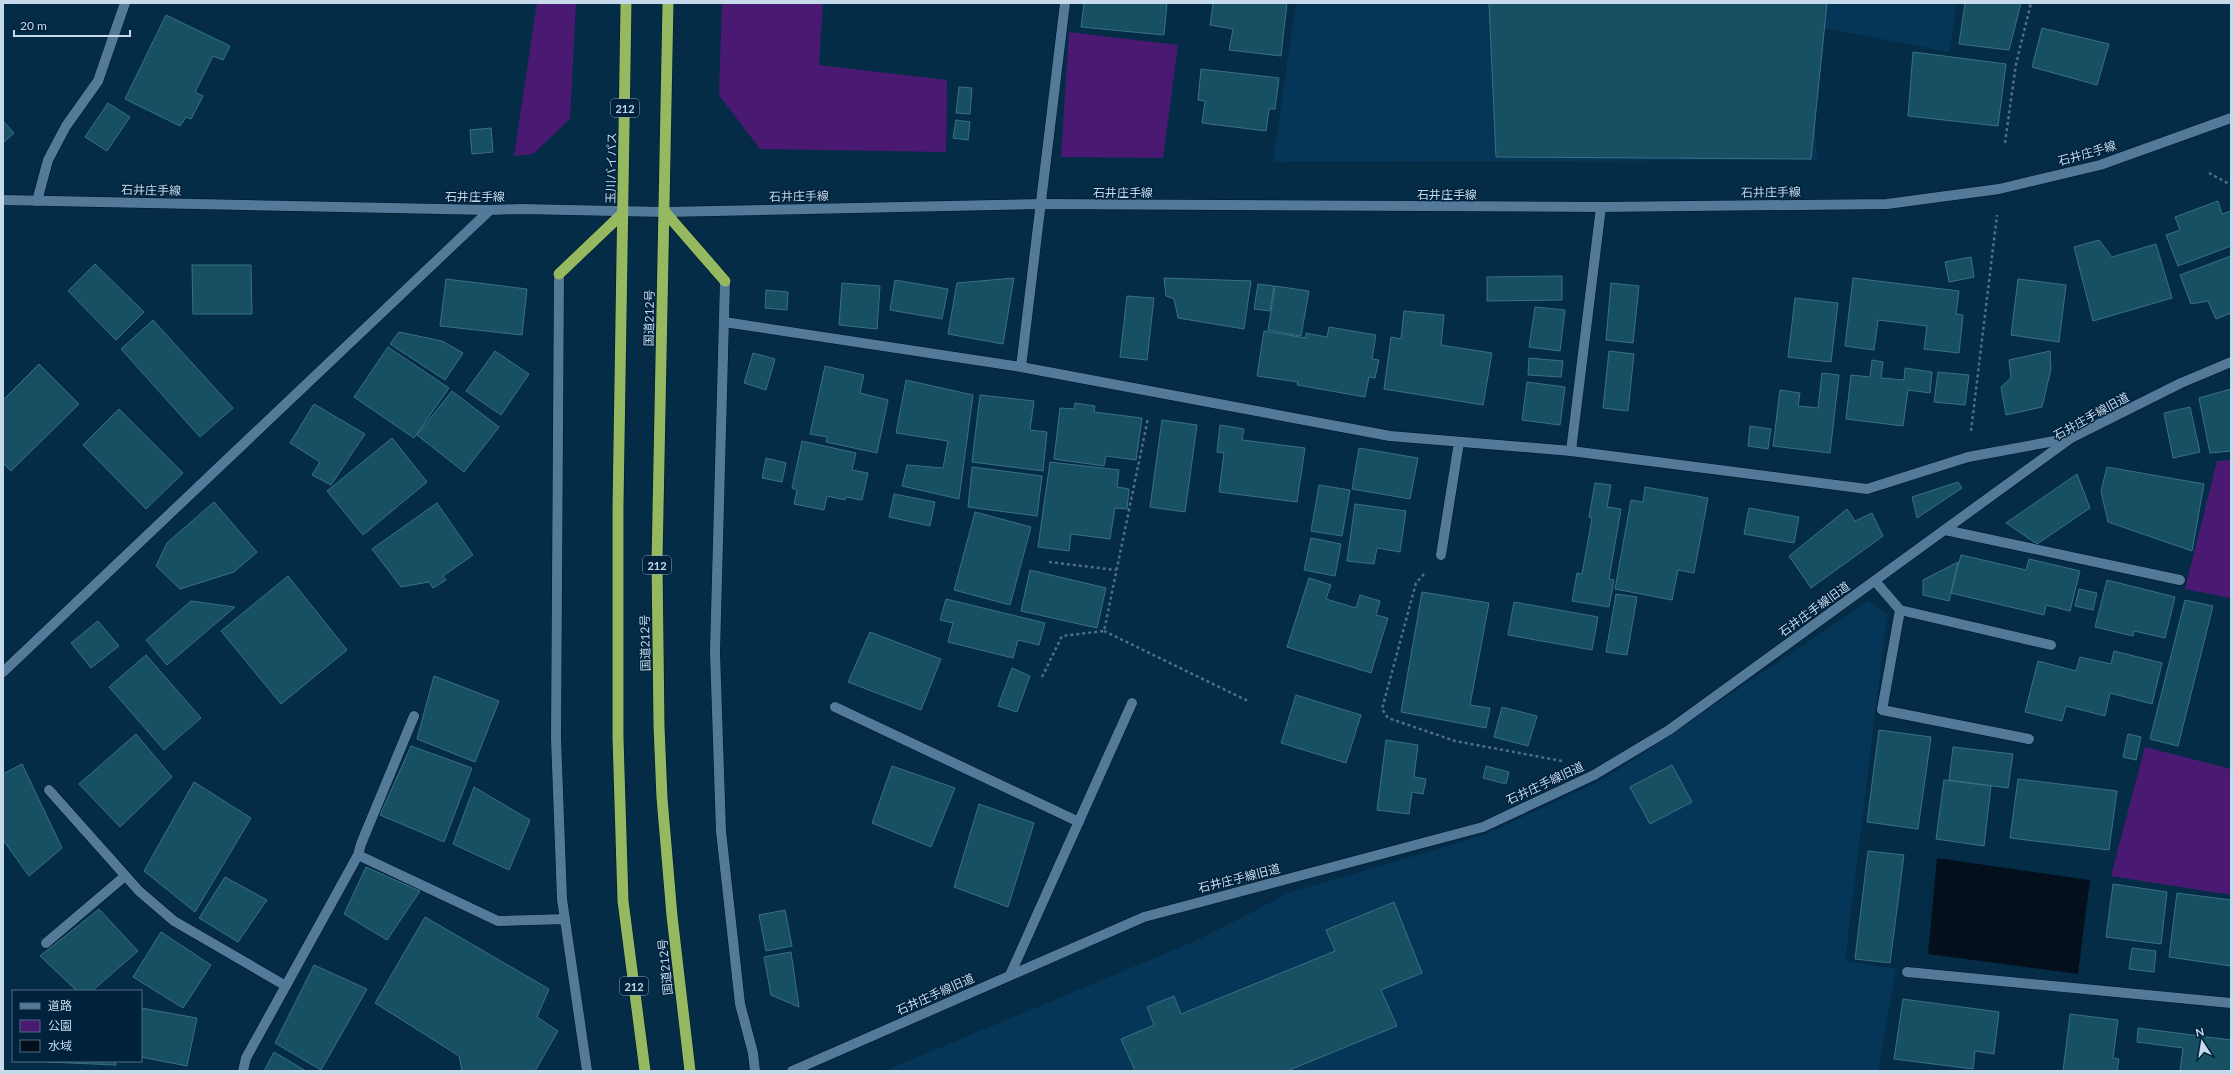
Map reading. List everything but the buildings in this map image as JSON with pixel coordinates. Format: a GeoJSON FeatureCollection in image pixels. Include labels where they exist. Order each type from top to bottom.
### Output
{"type":"FeatureCollection","features":[{"type":"Feature","properties":{"kind":"highway","name":"玉川バイパス"},"geometry":{"type":"LineString","coordinates":[[623,213],[626,3]]}},
{"type":"Feature","properties":{"kind":"highway","name":"212"},"geometry":{"type":"LineString","coordinates":[[665,212],[668,3]]}},
{"type":"Feature","properties":{"kind":"highway"},"geometry":{"type":"LineString","coordinates":[[665,212],[725,281]]}},
{"type":"Feature","properties":{"kind":"highway","name":"国道212号"},"geometry":{"type":"LineString","coordinates":[[665,212],[657,562],[662,798],[672,916],[690,1071]]}},
{"type":"Feature","properties":{"kind":"highway"},"geometry":{"type":"LineString","coordinates":[[559,274],[623,213]]}},
{"type":"Feature","properties":{"kind":"highway","name":"212"},"geometry":{"type":"LineString","coordinates":[[623,213],[618,507],[618,738],[623,901],[645,1071]]}},
{"type":"Feature","properties":{"kind":"street"},"geometry":{"type":"LineString","coordinates":[[37,201],[48,160],[66,126],[98,81],[125,3]]}},
{"type":"Feature","properties":{"kind":"street"},"geometry":{"type":"LineString","coordinates":[[1021,367],[1064,3]]}},
{"type":"Feature","properties":{"kind":"street","name":"石井庄手線"},"geometry":{"type":"LineString","coordinates":[[3,200],[490,210],[521,209],[623,213],[1041,204],[1601,207],[1887,204],[1999,189],[2100,165],[2231,118]]}},
{"type":"Feature","properties":{"kind":"street"},"geometry":{"type":"LineString","coordinates":[[1571,451],[1601,207]]}},
{"type":"Feature","properties":{"kind":"street"},"geometry":{"type":"LineString","coordinates":[[3,672],[490,210]]}},
{"type":"Feature","properties":{"kind":"street"},"geometry":{"type":"LineString","coordinates":[[559,274],[556,738],[562,899],[587,1071]]}},
{"type":"Feature","properties":{"kind":"street"},"geometry":{"type":"LineString","coordinates":[[725,281],[715,652],[721,831],[740,1004],[753,1054],[755,1071]]}},
{"type":"Feature","properties":{"kind":"street"},"geometry":{"type":"LineString","coordinates":[[724,322],[1021,367],[1390,436],[1571,451],[1867,489],[1968,457],[2072,438]]}},
{"type":"Feature","properties":{"kind":"street","name":"石井庄手線旧道"},"geometry":{"type":"LineString","coordinates":[[792,1071],[1144,917],[1483,827],[1604,769],[1669,730],[2072,438],[2181,383],[2231,362]]}},
{"type":"Feature","properties":{"kind":"street"},"geometry":{"type":"LineString","coordinates":[[1441,555],[1459,442]]}},
{"type":"Feature","properties":{"kind":"street"},"geometry":{"type":"LineString","coordinates":[[1944,530],[2180,580]]}},
{"type":"Feature","properties":{"kind":"street"},"geometry":{"type":"LineString","coordinates":[[1875,581],[1900,610],[2051,645]]}},
{"type":"Feature","properties":{"kind":"street"},"geometry":{"type":"LineString","coordinates":[[1900,610],[1882,710],[2029,739]]}},
{"type":"Feature","properties":{"kind":"street"},"geometry":{"type":"LineString","coordinates":[[1010,975],[1132,703]]}},
{"type":"Feature","properties":{"kind":"street"},"geometry":{"type":"LineString","coordinates":[[835,707],[1079,822]]}},
{"type":"Feature","properties":{"kind":"street"},"geometry":{"type":"LineString","coordinates":[[243,1071],[246,1058],[358,855],[361,844],[414,716]]}},
{"type":"Feature","properties":{"kind":"street"},"geometry":{"type":"LineString","coordinates":[[49,790],[139,892],[174,921],[286,986]]}},
{"type":"Feature","properties":{"kind":"street"},"geometry":{"type":"LineString","coordinates":[[358,855],[498,921],[565,919]]}},
{"type":"Feature","properties":{"kind":"street"},"geometry":{"type":"LineString","coordinates":[[46,943],[125,876]]}},
{"type":"Feature","properties":{"kind":"street"},"geometry":{"type":"LineString","coordinates":[[1907,972],[2231,1003]]}},
{"type":"Feature","properties":{"kind":"path"},"geometry":{"type":"LineString","coordinates":[[2005,142],[2016,64],[2031,3]]}},
{"type":"Feature","properties":{"kind":"path"},"geometry":{"type":"LineString","coordinates":[[2209,173],[2231,185]]}},
{"type":"Feature","properties":{"kind":"path"},"geometry":{"type":"LineString","coordinates":[[1968,457],[1999,189]]}},
{"type":"Feature","properties":{"kind":"path"},"geometry":{"type":"LineString","coordinates":[[1104,631],[1153,392]]}},
{"type":"Feature","properties":{"kind":"path"},"geometry":{"type":"LineString","coordinates":[[1441,555],[1416,583],[1382,708],[1388,718],[1455,741],[1604,769]]}},
{"type":"Feature","properties":{"kind":"path"},"geometry":{"type":"LineString","coordinates":[[1048,562],[1116,570]]}},
{"type":"Feature","properties":{"kind":"path"},"geometry":{"type":"LineString","coordinates":[[1042,677],[1062,636],[1104,631],[1248,701]]}},
{"type":"Feature","properties":{"kind":"shaded area"},"geometry":{"type":"Polygon","coordinates":[[[1296,3],[1957,3],[1949,52],[1830,29],[1809,27],[1817,160],[1273,162],[1296,3]]]}},
{"type":"Feature","properties":{"kind":"shaded area"},"geometry":{"type":"Polygon","coordinates":[[[1869,601],[1887,615],[1845,961],[1896,969],[1878,1071],[884,1071],[1198,940],[1289,893],[1484,835],[1604,779],[1869,601]]]}},
{"type":"Feature","properties":{"kind":"green space"},"geometry":{"type":"Polygon","coordinates":[[[537,3],[576,3],[570,119],[533,154],[514,156],[537,3]]]}},
{"type":"Feature","properties":{"kind":"green space"},"geometry":{"type":"Polygon","coordinates":[[[722,3],[823,3],[819,65],[947,80],[946,152],[760,149],[719,95],[722,3]]]}},
{"type":"Feature","properties":{"kind":"green space"},"geometry":{"type":"Polygon","coordinates":[[[1069,32],[1178,45],[1163,158],[1061,157],[1069,32]]]}},
{"type":"Feature","properties":{"kind":"green space"},"geometry":{"type":"Polygon","coordinates":[[[2231,460],[2231,598],[2185,589],[2217,461],[2231,460]]]}},
{"type":"Feature","properties":{"kind":"green space"},"geometry":{"type":"Polygon","coordinates":[[[2145,747],[2231,769],[2231,895],[2111,876],[2145,747]]]}},
{"type":"Feature","properties":{"kind":"water"},"geometry":{"type":"Polygon","coordinates":[[[1937,858],[2090,880],[2078,974],[1928,954],[1937,858]]]}}]}
